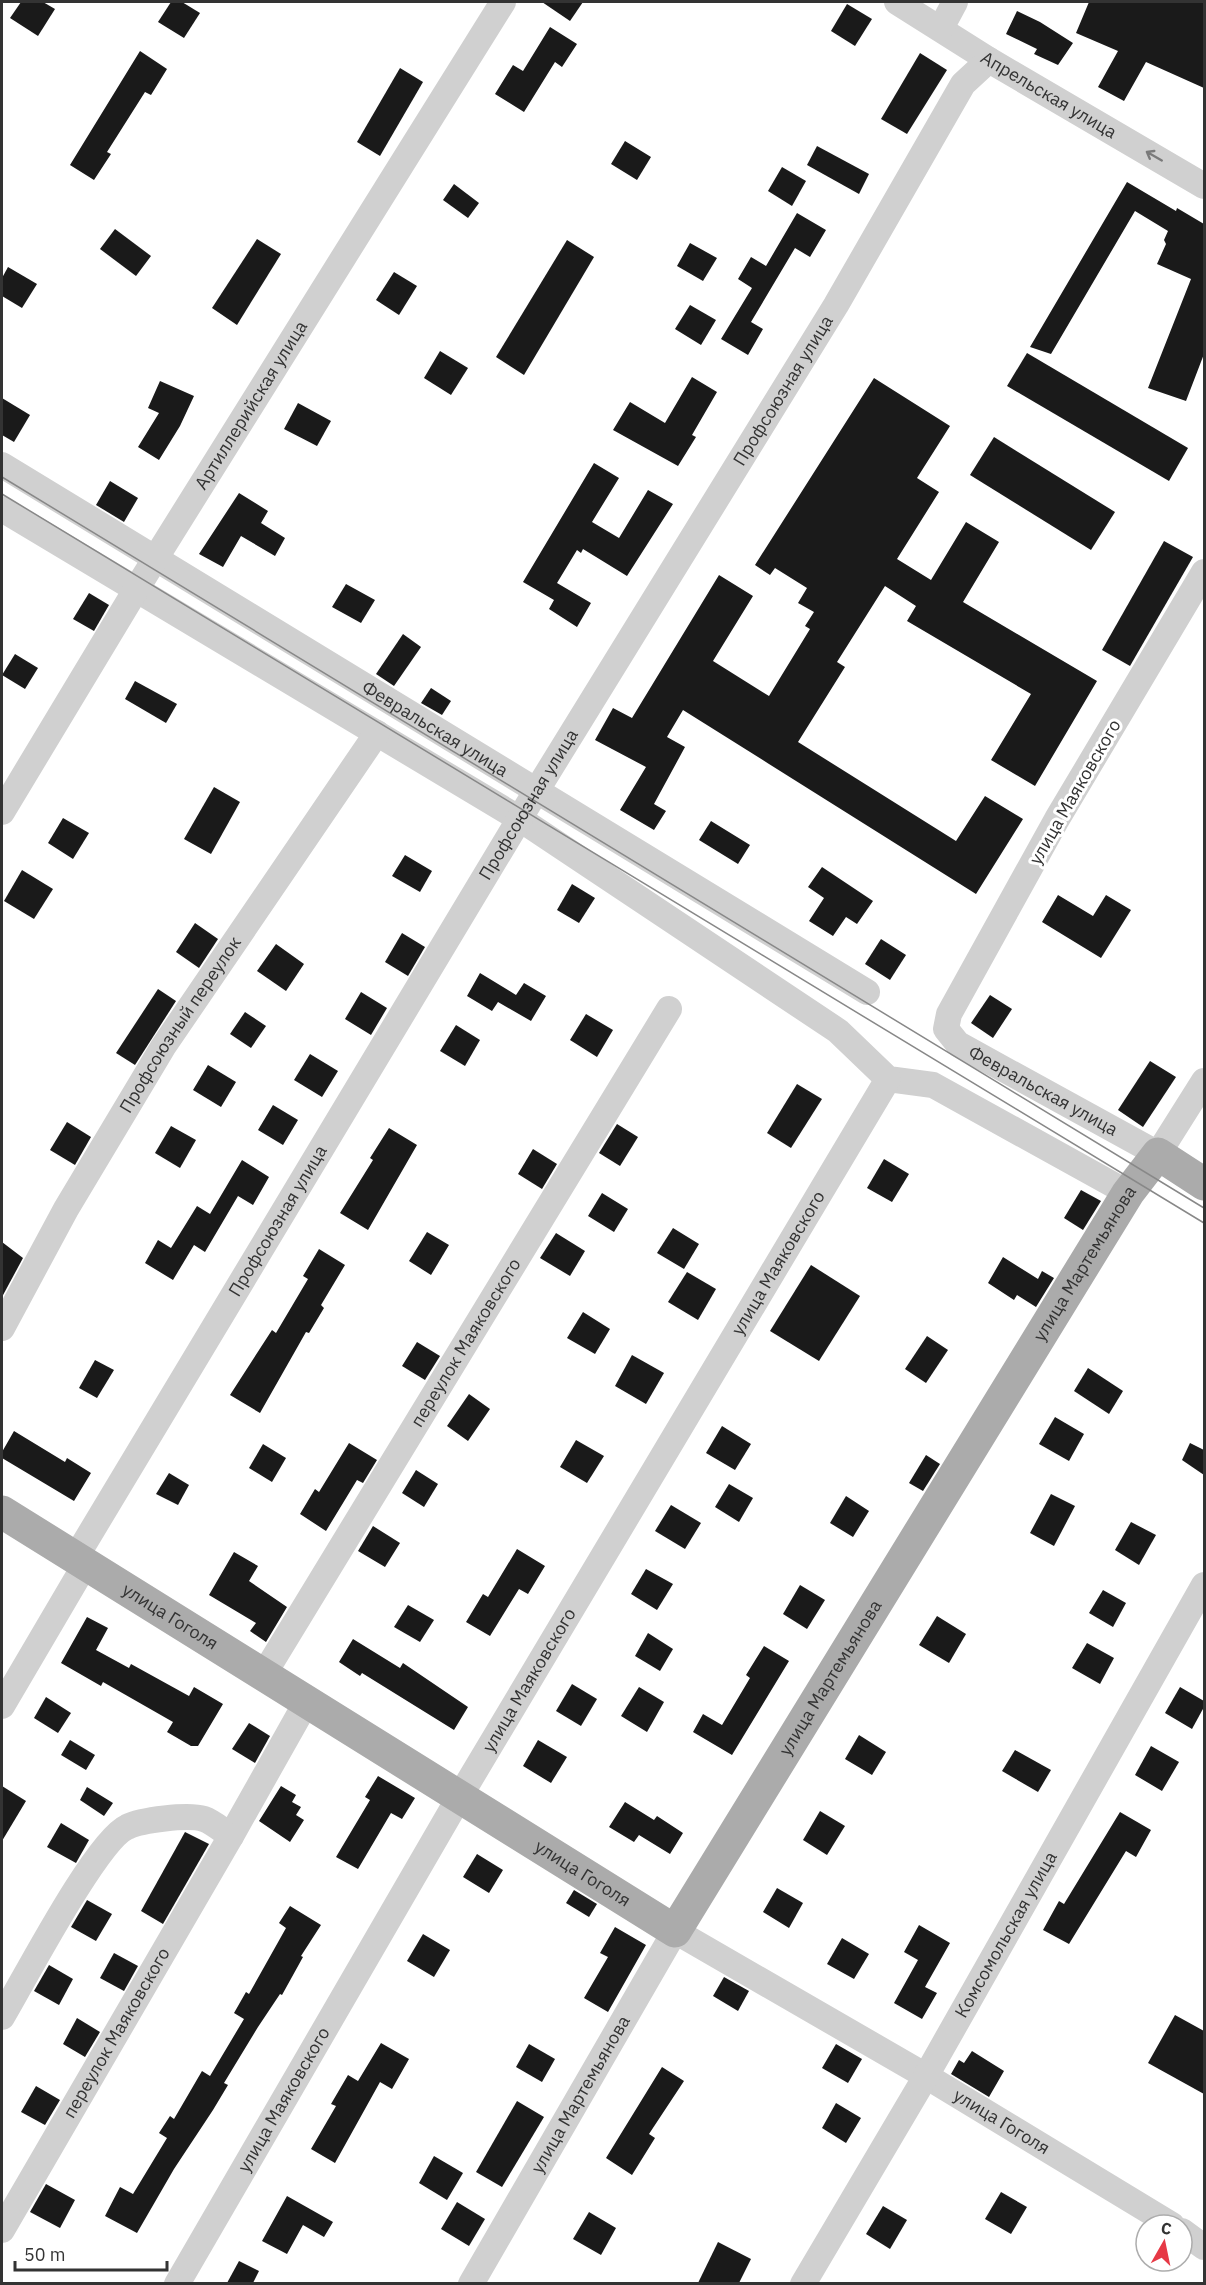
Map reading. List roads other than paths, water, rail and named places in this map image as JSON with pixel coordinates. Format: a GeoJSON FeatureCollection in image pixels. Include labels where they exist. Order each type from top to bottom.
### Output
{"type":"FeatureCollection","features":[{"type":"Feature","properties":{"kind":"main road"},"geometry":{"type":"LineString","coordinates":[[1158,1154],[1204,1184]]}},
{"type":"Feature","properties":{"kind":"main road","name":"улица Мартемьянова"},"geometry":{"type":"LineString","coordinates":[[675,1931],[1128,1193],[1158,1154]]}},
{"type":"Feature","properties":{"kind":"main road","name":"улица Гоголя"},"geometry":{"type":"LineString","coordinates":[[2,1512],[675,1931]]}},
{"type":"Feature","properties":{"kind":"street","name":"Артиллерийская улица"},"geometry":{"type":"LineString","coordinates":[[2,812],[137,588],[503,2]]}},
{"type":"Feature","properties":{"kind":"street","name":"Апрельская улица"},"geometry":{"type":"LineString","coordinates":[[897,2],[989,60],[1204,186]]}},
{"type":"Feature","properties":{"kind":"street"},"geometry":{"type":"LineString","coordinates":[[941,28],[955,2]]}},
{"type":"Feature","properties":{"kind":"street","name":"Профсоюзная улица"},"geometry":{"type":"LineString","coordinates":[[2,1706],[81,1560],[537,790],[836,304],[963,84],[989,60]]}},
{"type":"Feature","properties":{"kind":"street","name":"Февральская улица"},"geometry":{"type":"LineString","coordinates":[[2,465],[867,992]]}},
{"type":"Feature","properties":{"kind":"street"},"geometry":{"type":"LineString","coordinates":[[2,509],[520,819],[838,1031],[888,1079],[933,1085],[1128,1193]]}},
{"type":"Feature","properties":{"kind":"street","name":"улица Маяковского"},"geometry":{"type":"LineString","coordinates":[[949,1014],[1057,819],[1204,572]]}},
{"type":"Feature","properties":{"kind":"street","name":"Профсоюзный переулок"},"geometry":{"type":"LineString","coordinates":[[2,1328],[66,1209],[163,1047],[377,733]]}},
{"type":"Feature","properties":{"kind":"street","name":"переулок Маяковского"},"geometry":{"type":"LineString","coordinates":[[264,1674],[669,1009]]}},
{"type":"Feature","properties":{"kind":"street","name":"Февральская улица"},"geometry":{"type":"LineString","coordinates":[[949,1014],[946,1029],[958,1044],[1158,1154]]}},
{"type":"Feature","properties":{"kind":"street","name":"улица Маяковского"},"geometry":{"type":"LineString","coordinates":[[177,2283],[460,1796],[888,1079]]}},
{"type":"Feature","properties":{"kind":"street","name":"улица Мартемьянова"},"geometry":{"type":"LineString","coordinates":[[1158,1154],[1204,1081]]}},
{"type":"Feature","properties":{"kind":"street","name":"Комсомольская улица"},"geometry":{"type":"LineString","coordinates":[[803,2283],[926,2076],[1204,1585]]}},
{"type":"Feature","properties":{"kind":"street","name":"переулок Маяковского"},"geometry":{"type":"LineString","coordinates":[[2,2230],[307,1701]]}},
{"type":"Feature","properties":{"kind":"street"},"geometry":{"type":"LineString","coordinates":[[2,2017],[96,1857],[125,1827],[171,1818],[204,1819],[231,1836]]}},
{"type":"Feature","properties":{"kind":"street","name":"улица Мартемьянова"},"geometry":{"type":"LineString","coordinates":[[471,2283],[675,1931]]}},
{"type":"Feature","properties":{"kind":"street","name":"улица Гоголя"},"geometry":{"type":"LineString","coordinates":[[675,1931],[926,2076],[1152,2213]]}},
{"type":"Feature","properties":{"kind":"tram line"},"geometry":{"type":"LineString","coordinates":[[2,477],[1204,1208]]}},
{"type":"Feature","properties":{"kind":"tram line"},"geometry":{"type":"LineString","coordinates":[[2,494],[1204,1223]]}}]}
